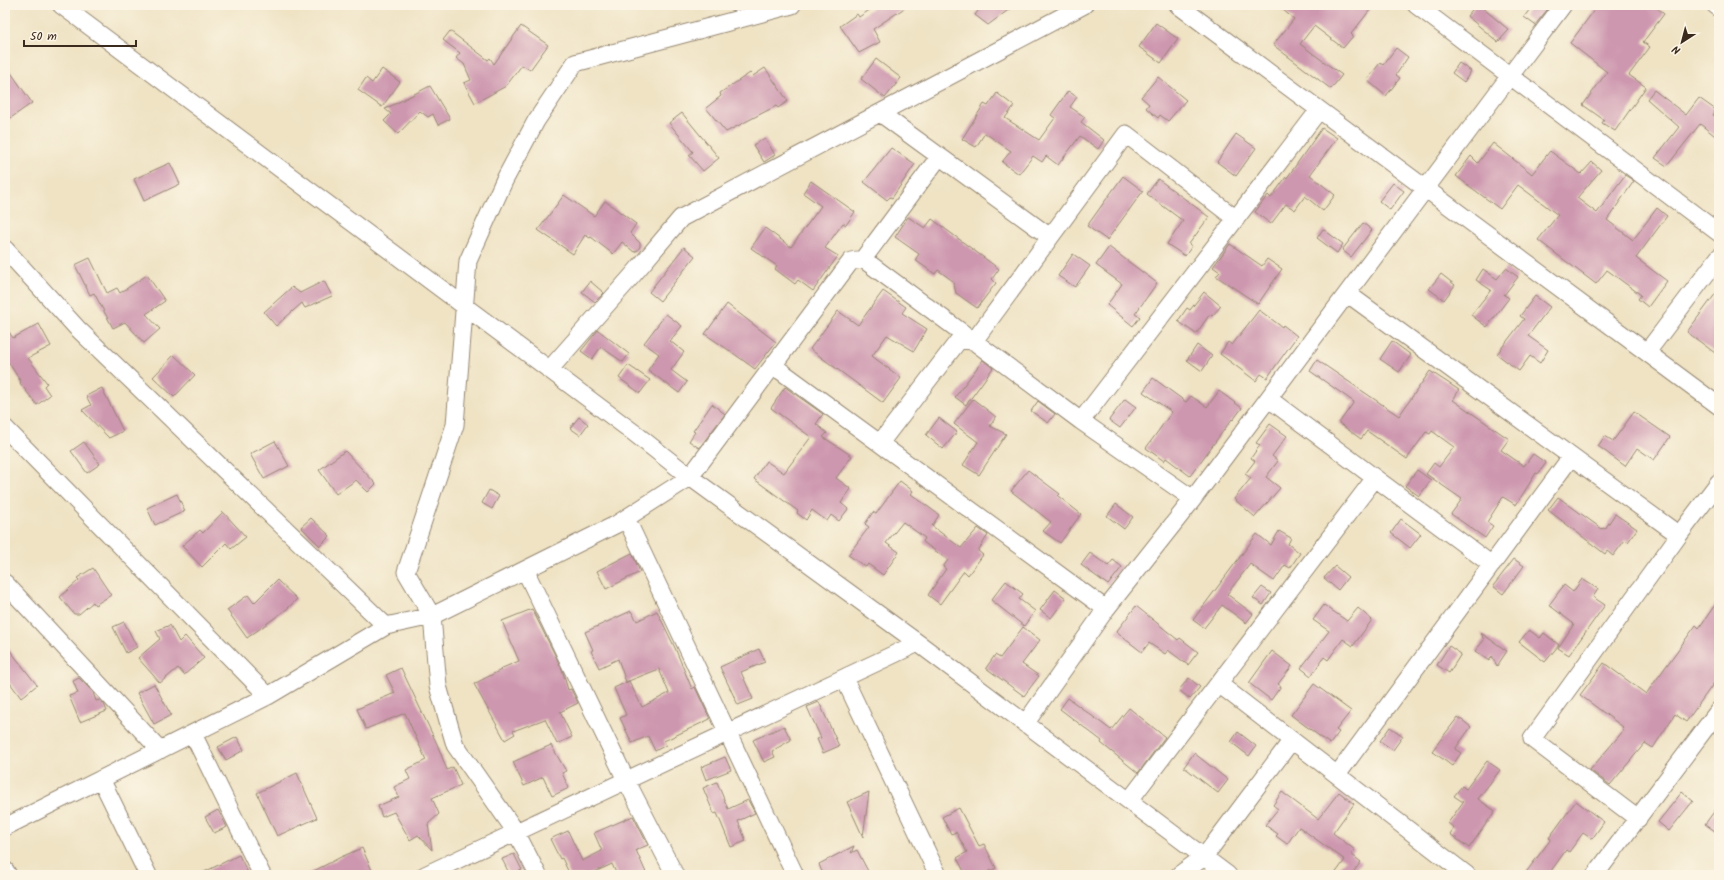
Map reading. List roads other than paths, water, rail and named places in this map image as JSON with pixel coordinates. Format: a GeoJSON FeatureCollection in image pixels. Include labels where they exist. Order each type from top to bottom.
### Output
{"type":"FeatureCollection","features":[{"type":"Feature","properties":{"kind":"street"},"geometry":{"type":"LineString","coordinates":[[61,5],[633,432],[690,477],[918,643],[1228,875]]}},
{"type":"Feature","properties":{"kind":"street"},"geometry":{"type":"LineString","coordinates":[[538,875],[516,832],[455,745],[438,686],[432,616],[406,572],[455,425],[463,305],[468,261],[504,181],[536,121],[576,63],[792,5]]}},
{"type":"Feature","properties":{"kind":"street"},"geometry":{"type":"LineString","coordinates":[[549,370],[681,218],[1084,5]]}},
{"type":"Feature","properties":{"kind":"street"},"geometry":{"type":"LineString","coordinates":[[1178,5],[1719,406]]}},
{"type":"Feature","properties":{"kind":"street"},"geometry":{"type":"LineString","coordinates":[[1416,5],[1719,233]]}},
{"type":"Feature","properties":{"kind":"street"},"geometry":{"type":"LineString","coordinates":[[1026,724],[1106,610],[1269,399],[1563,5]]}},
{"type":"Feature","properties":{"kind":"street"},"geometry":{"type":"LineString","coordinates":[[1715,5],[1719,8]]}},
{"type":"Feature","properties":{"kind":"street"},"geometry":{"type":"LineString","coordinates":[[1081,421],[1319,110]]}},
{"type":"Feature","properties":{"kind":"street"},"geometry":{"type":"LineString","coordinates":[[880,113],[1050,237]]}},
{"type":"Feature","properties":{"kind":"street"},"geometry":{"type":"LineString","coordinates":[[974,341],[1126,134],[1236,219]]}},
{"type":"Feature","properties":{"kind":"street"},"geometry":{"type":"LineString","coordinates":[[5,826],[268,696],[386,626],[432,616],[525,570],[626,518],[690,477],[851,261],[863,259],[939,157]]}},
{"type":"Feature","properties":{"kind":"street"},"geometry":{"type":"LineString","coordinates":[[5,249],[77,328],[386,626]]}},
{"type":"Feature","properties":{"kind":"street"},"geometry":{"type":"LineString","coordinates":[[1647,352],[1719,257]]}},
{"type":"Feature","properties":{"kind":"street"},"geometry":{"type":"LineString","coordinates":[[863,259],[1081,421],[1193,499]]}},
{"type":"Feature","properties":{"kind":"street"},"geometry":{"type":"LineString","coordinates":[[1348,294],[1679,535]]}},
{"type":"Feature","properties":{"kind":"street"},"geometry":{"type":"LineString","coordinates":[[880,443],[959,340],[974,341]]}},
{"type":"Feature","properties":{"kind":"street"},"geometry":{"type":"LineString","coordinates":[[774,366],[1106,610]]}},
{"type":"Feature","properties":{"kind":"street"},"geometry":{"type":"LineString","coordinates":[[1269,399],[1492,565]]}},
{"type":"Feature","properties":{"kind":"street"},"geometry":{"type":"LineString","coordinates":[[5,428],[268,696]]}},
{"type":"Feature","properties":{"kind":"street"},"geometry":{"type":"LineString","coordinates":[[1337,775],[1571,457]]}},
{"type":"Feature","properties":{"kind":"street"},"geometry":{"type":"LineString","coordinates":[[1128,801],[1219,684],[1375,478]]}},
{"type":"Feature","properties":{"kind":"street"},"geometry":{"type":"LineString","coordinates":[[1638,818],[1532,739],[1719,482]]}},
{"type":"Feature","properties":{"kind":"street"},"geometry":{"type":"LineString","coordinates":[[626,518],[795,875]]}},
{"type":"Feature","properties":{"kind":"street"},"geometry":{"type":"LineString","coordinates":[[525,570],[626,780],[675,875]]}},
{"type":"Feature","properties":{"kind":"street"},"geometry":{"type":"LineString","coordinates":[[5,583],[160,750]]}},
{"type":"Feature","properties":{"kind":"street"},"geometry":{"type":"LineString","coordinates":[[426,875],[918,643]]}},
{"type":"Feature","properties":{"kind":"street"},"geometry":{"type":"LineString","coordinates":[[844,678],[938,875]]}},
{"type":"Feature","properties":{"kind":"street"},"geometry":{"type":"LineString","coordinates":[[1219,684],[1467,875]]}},
{"type":"Feature","properties":{"kind":"street"},"geometry":{"type":"LineString","coordinates":[[1595,875],[1719,710]]}},
{"type":"Feature","properties":{"kind":"street"},"geometry":{"type":"LineString","coordinates":[[193,734],[262,875]]}},
{"type":"Feature","properties":{"kind":"street"},"geometry":{"type":"LineString","coordinates":[[1179,875],[1204,857],[1292,740]]}},
{"type":"Feature","properties":{"kind":"street"},"geometry":{"type":"LineString","coordinates":[[101,779],[148,875]]}},
{"type":"Feature","properties":{"kind":"street"},"geometry":{"type":"LineString","coordinates":[[5,870],[8,875]]}}]}
